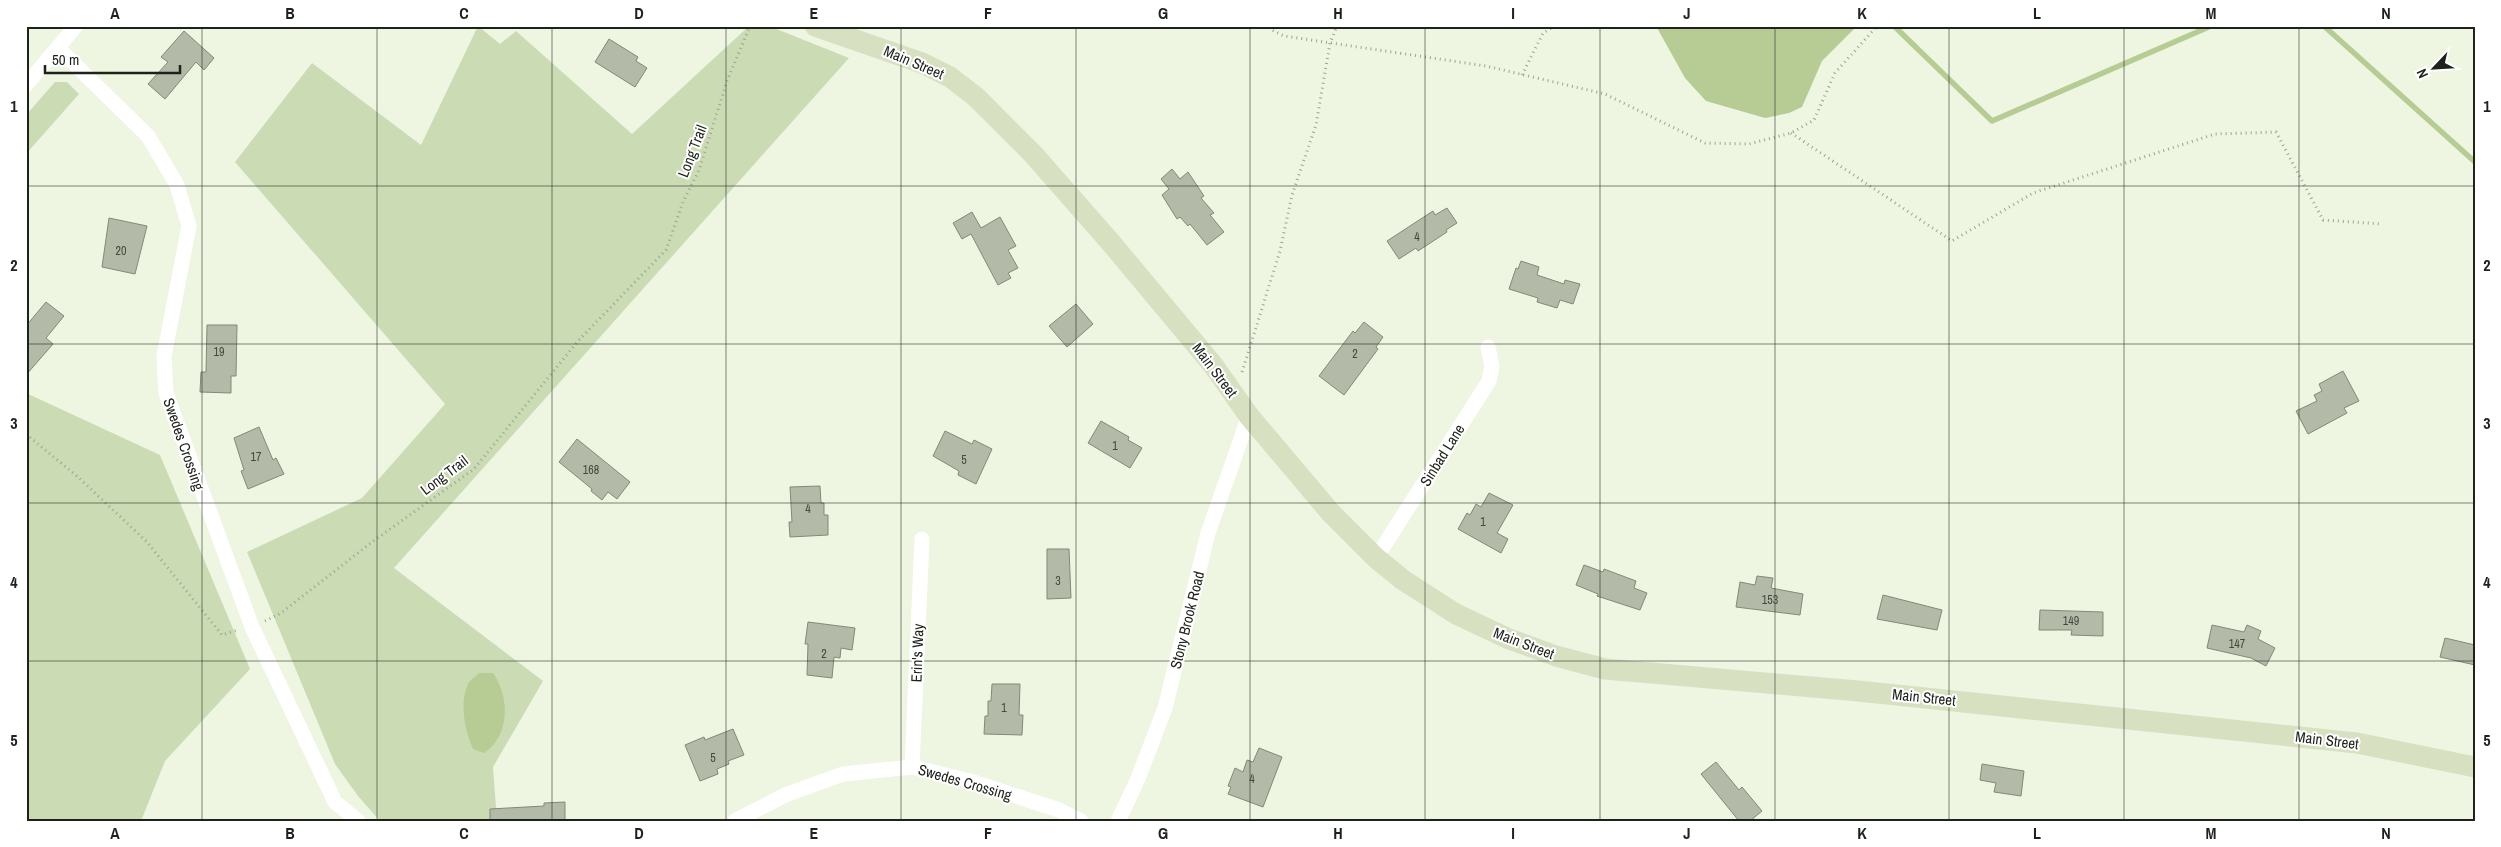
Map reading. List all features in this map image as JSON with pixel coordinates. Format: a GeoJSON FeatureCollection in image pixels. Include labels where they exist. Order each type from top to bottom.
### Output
{"type":"FeatureCollection","features":[{"type":"Feature","properties":{"kind":"main road","name":"Main Street"},"geometry":{"type":"LineString","coordinates":[[815,26],[922,63],[950,77],[976,97],[1032,154],[1112,244],[1213,365],[1249,416],[1331,513],[1376,558],[1403,580],[1456,614],[1509,639],[1556,656],[1604,669],[1858,691],[2357,743],[2475,767]]}},
{"type":"Feature","properties":{"kind":"street"},"geometry":{"type":"LineString","coordinates":[[26,85],[76,26]]}},
{"type":"Feature","properties":{"kind":"street","name":"Swedes Crossing"},"geometry":{"type":"LineString","coordinates":[[58,48],[148,136],[177,184],[189,226],[164,356],[166,393],[252,627],[335,802],[358,821]]}},
{"type":"Feature","properties":{"kind":"street","name":"Sinbad Lane"},"geometry":{"type":"LineString","coordinates":[[1376,558],[1489,380],[1492,366],[1488,347]]}},
{"type":"Feature","properties":{"kind":"street","name":"Stony Brook Road"},"geometry":{"type":"LineString","coordinates":[[1118,821],[1137,781],[1165,708],[1208,533],[1249,416]]}},
{"type":"Feature","properties":{"kind":"street","name":"Erin's Way"},"geometry":{"type":"LineString","coordinates":[[912,767],[922,539]]}},
{"type":"Feature","properties":{"kind":"street","name":"Swedes Crossing"},"geometry":{"type":"LineString","coordinates":[[735,821],[784,795],[844,774],[912,767],[970,781],[1059,810],[1081,821]]}},
{"type":"Feature","properties":{"kind":"path","name":"Long Trail"},"geometry":{"type":"LineString","coordinates":[[26,434],[78,478],[147,542],[222,634],[252,627],[281,613],[372,542],[474,469],[578,341],[666,250],[683,202],[699,170],[727,81],[750,26]]}},
{"type":"Feature","properties":{"kind":"path"},"geometry":{"type":"LineString","coordinates":[[1271,26],[1272,30],[1284,36],[1486,66],[1605,94],[1705,143],[1749,144],[1791,133],[1814,120],[1835,73],[1877,26]]}},
{"type":"Feature","properties":{"kind":"path"},"geometry":{"type":"LineString","coordinates":[[1234,394],[1280,251],[1292,195],[1316,125],[1330,43],[1337,26]]}},
{"type":"Feature","properties":{"kind":"path"},"geometry":{"type":"LineString","coordinates":[[1522,75],[1543,33],[1555,26]]}},
{"type":"Feature","properties":{"kind":"path"},"geometry":{"type":"LineString","coordinates":[[1791,133],[1952,241],[2033,193],[2215,134],[2276,132],[2323,220],[2382,224]]}},
{"type":"Feature","properties":{"kind":"shaded area"},"geometry":{"type":"Polygon","coordinates":[[[478,26],[500,44],[516,31],[632,134],[749,26],[769,26],[849,58],[394,568],[543,681],[493,767],[497,821],[380,821],[358,796],[335,764],[247,552],[362,498],[445,404],[235,162],[312,63],[421,145],[478,26]]]}},
{"type":"Feature","properties":{"kind":"shaded area"},"geometry":{"type":"Polygon","coordinates":[[[1656,26],[1857,26],[1822,61],[1802,107],[1789,113],[1765,118],[1706,101],[1685,78],[1656,26]]]}},
{"type":"Feature","properties":{"kind":"shaded area"},"geometry":{"type":"Polygon","coordinates":[[[55,82],[67,82],[79,94],[26,154],[26,115],[55,82]]]}},
{"type":"Feature","properties":{"kind":"shaded area"},"geometry":{"type":"Polygon","coordinates":[[[26,393],[160,455],[250,669],[165,761],[141,821],[26,821],[26,393]]]}},
{"type":"Feature","properties":{"kind":"shaded area"},"geometry":{"type":"Polygon","coordinates":[[[479,673],[493,673],[502,693],[505,716],[499,737],[493,746],[484,753],[473,749],[464,717],[465,692],[468,684],[479,673]]]}},
{"type":"Feature","properties":{"kind":"building"},"geometry":{"type":"Polygon","coordinates":[[[184,31],[214,58],[204,70],[196,62],[165,99],[148,84],[168,62],[161,57],[184,31]]]}},
{"type":"Feature","properties":{"kind":"building"},"geometry":{"type":"Polygon","coordinates":[[[609,39],[638,57],[636,61],[647,68],[635,87],[595,62],[609,39]]]}},
{"type":"Feature","properties":{"kind":"building"},"geometry":{"type":"Polygon","coordinates":[[[1172,169],[1180,179],[1188,172],[1204,196],[1201,198],[1214,213],[1210,215],[1224,232],[1207,245],[1190,224],[1188,226],[1180,217],[1177,219],[1162,195],[1169,189],[1161,179],[1172,169]]]}},
{"type":"Feature","properties":{"kind":"building"},"geometry":{"type":"Polygon","coordinates":[[[1447,208],[1457,223],[1418,251],[1416,248],[1399,259],[1387,241],[1433,211],[1435,215],[1447,208]]]}},
{"type":"Feature","properties":{"kind":"building"},"geometry":{"type":"Polygon","coordinates":[[[972,212],[981,228],[1000,217],[1016,246],[1008,250],[1018,268],[1008,273],[1011,278],[998,285],[971,234],[962,239],[953,223],[972,212]]]}},
{"type":"Feature","properties":{"kind":"building"},"geometry":{"type":"Polygon","coordinates":[[[109,218],[147,226],[135,274],[102,267],[109,218]]]}},
{"type":"Feature","properties":{"kind":"building"},"geometry":{"type":"Polygon","coordinates":[[[1521,261],[1539,267],[1537,275],[1564,284],[1565,280],[1580,284],[1573,304],[1560,300],[1557,308],[1537,302],[1538,298],[1509,289],[1516,268],[1518,269],[1521,261]]]}},
{"type":"Feature","properties":{"kind":"building"},"geometry":{"type":"Polygon","coordinates":[[[46,302],[64,316],[46,338],[53,344],[26,375],[26,326],[46,302]]]}},
{"type":"Feature","properties":{"kind":"building"},"geometry":{"type":"Polygon","coordinates":[[[1076,304],[1093,324],[1067,347],[1049,326],[1076,304]]]}},
{"type":"Feature","properties":{"kind":"building"},"geometry":{"type":"Polygon","coordinates":[[[1364,322],[1383,337],[1376,347],[1378,349],[1344,395],[1319,376],[1353,331],[1355,333],[1364,322]]]}},
{"type":"Feature","properties":{"kind":"building"},"geometry":{"type":"Polygon","coordinates":[[[207,325],[237,325],[236,376],[231,376],[231,393],[200,392],[201,372],[206,372],[207,325]]]}},
{"type":"Feature","properties":{"kind":"building"},"geometry":{"type":"Polygon","coordinates":[[[2343,371],[2359,401],[2344,408],[2347,413],[2308,434],[2296,411],[2317,401],[2314,395],[2322,391],[2319,384],[2343,371]]]}},
{"type":"Feature","properties":{"kind":"building"},"geometry":{"type":"Polygon","coordinates":[[[1101,421],[1129,437],[1128,440],[1142,448],[1130,468],[1088,443],[1101,421]]]}},
{"type":"Feature","properties":{"kind":"building"},"geometry":{"type":"Polygon","coordinates":[[[259,427],[273,460],[276,458],[284,474],[248,489],[241,471],[244,470],[234,438],[259,427]]]}},
{"type":"Feature","properties":{"kind":"building"},"geometry":{"type":"Polygon","coordinates":[[[945,431],[972,444],[974,440],[992,449],[976,484],[958,475],[959,471],[933,456],[945,431]]]}},
{"type":"Feature","properties":{"kind":"building"},"geometry":{"type":"Polygon","coordinates":[[[577,439],[630,482],[617,499],[608,492],[602,500],[591,491],[592,489],[559,462],[577,439]]]}},
{"type":"Feature","properties":{"kind":"building"},"geometry":{"type":"Polygon","coordinates":[[[820,486],[821,503],[824,503],[824,515],[828,515],[828,535],[790,537],[789,522],[792,522],[790,487],[820,486]]]}},
{"type":"Feature","properties":{"kind":"building"},"geometry":{"type":"Polygon","coordinates":[[[1489,493],[1513,505],[1497,533],[1508,539],[1501,553],[1458,529],[1467,513],[1470,515],[1476,504],[1481,507],[1489,493]]]}},
{"type":"Feature","properties":{"kind":"building"},"geometry":{"type":"Polygon","coordinates":[[[1047,549],[1069,549],[1071,598],[1047,599],[1047,549]]]}},
{"type":"Feature","properties":{"kind":"building"},"geometry":{"type":"Polygon","coordinates":[[[1584,565],[1603,572],[1604,569],[1636,581],[1634,588],[1647,593],[1640,610],[1597,596],[1598,594],[1576,585],[1584,565]]]}},
{"type":"Feature","properties":{"kind":"building"},"geometry":{"type":"Polygon","coordinates":[[[1757,576],[1773,578],[1771,588],[1803,594],[1800,615],[1736,607],[1740,582],[1755,585],[1757,576]]]}},
{"type":"Feature","properties":{"kind":"building"},"geometry":{"type":"Polygon","coordinates":[[[1883,595],[1942,610],[1937,630],[1877,619],[1883,595]]]}},
{"type":"Feature","properties":{"kind":"building"},"geometry":{"type":"Polygon","coordinates":[[[2040,610],[2103,612],[2103,636],[2071,635],[2072,630],[2039,630],[2040,610]]]}},
{"type":"Feature","properties":{"kind":"building"},"geometry":{"type":"Polygon","coordinates":[[[808,622],[855,628],[852,650],[841,648],[840,658],[834,657],[832,678],[807,675],[808,644],[805,644],[808,622]]]}},
{"type":"Feature","properties":{"kind":"building"},"geometry":{"type":"Polygon","coordinates":[[[2212,625],[2244,632],[2247,625],[2261,631],[2258,639],[2275,648],[2266,666],[2251,658],[2207,648],[2212,625]]]}},
{"type":"Feature","properties":{"kind":"building"},"geometry":{"type":"Polygon","coordinates":[[[2445,638],[2475,645],[2475,665],[2440,657],[2445,638]]]}},
{"type":"Feature","properties":{"kind":"building"},"geometry":{"type":"Polygon","coordinates":[[[992,684],[1020,684],[1019,715],[1023,715],[1022,735],[984,734],[985,716],[988,716],[988,701],[991,701],[992,684]]]}},
{"type":"Feature","properties":{"kind":"building"},"geometry":{"type":"Polygon","coordinates":[[[733,729],[744,755],[728,761],[729,764],[717,769],[718,774],[700,781],[685,745],[704,737],[705,740],[733,729]]]}},
{"type":"Feature","properties":{"kind":"building"},"geometry":{"type":"Polygon","coordinates":[[[1259,748],[1282,757],[1263,807],[1228,794],[1231,787],[1228,786],[1235,768],[1243,772],[1247,760],[1253,762],[1259,748]]]}},
{"type":"Feature","properties":{"kind":"building"},"geometry":{"type":"Polygon","coordinates":[[[1716,762],[1739,790],[1742,787],[1762,811],[1750,821],[1739,821],[1701,774],[1716,762]]]}},
{"type":"Feature","properties":{"kind":"building"},"geometry":{"type":"Polygon","coordinates":[[[1982,764],[2024,771],[2021,796],[1994,792],[1996,783],[1980,780],[1982,764]]]}},
{"type":"Feature","properties":{"kind":"building"},"geometry":{"type":"Polygon","coordinates":[[[565,802],[565,821],[490,821],[490,809],[544,806],[544,803],[565,802]]]}},
{"type":"Feature","properties":{"kind":"waterway"},"geometry":{"type":"LineString","coordinates":[[1894,26],[1992,121],[2211,26]]}},
{"type":"Feature","properties":{"kind":"waterway"},"geometry":{"type":"LineString","coordinates":[[2324,26],[2475,162]]}}]}
